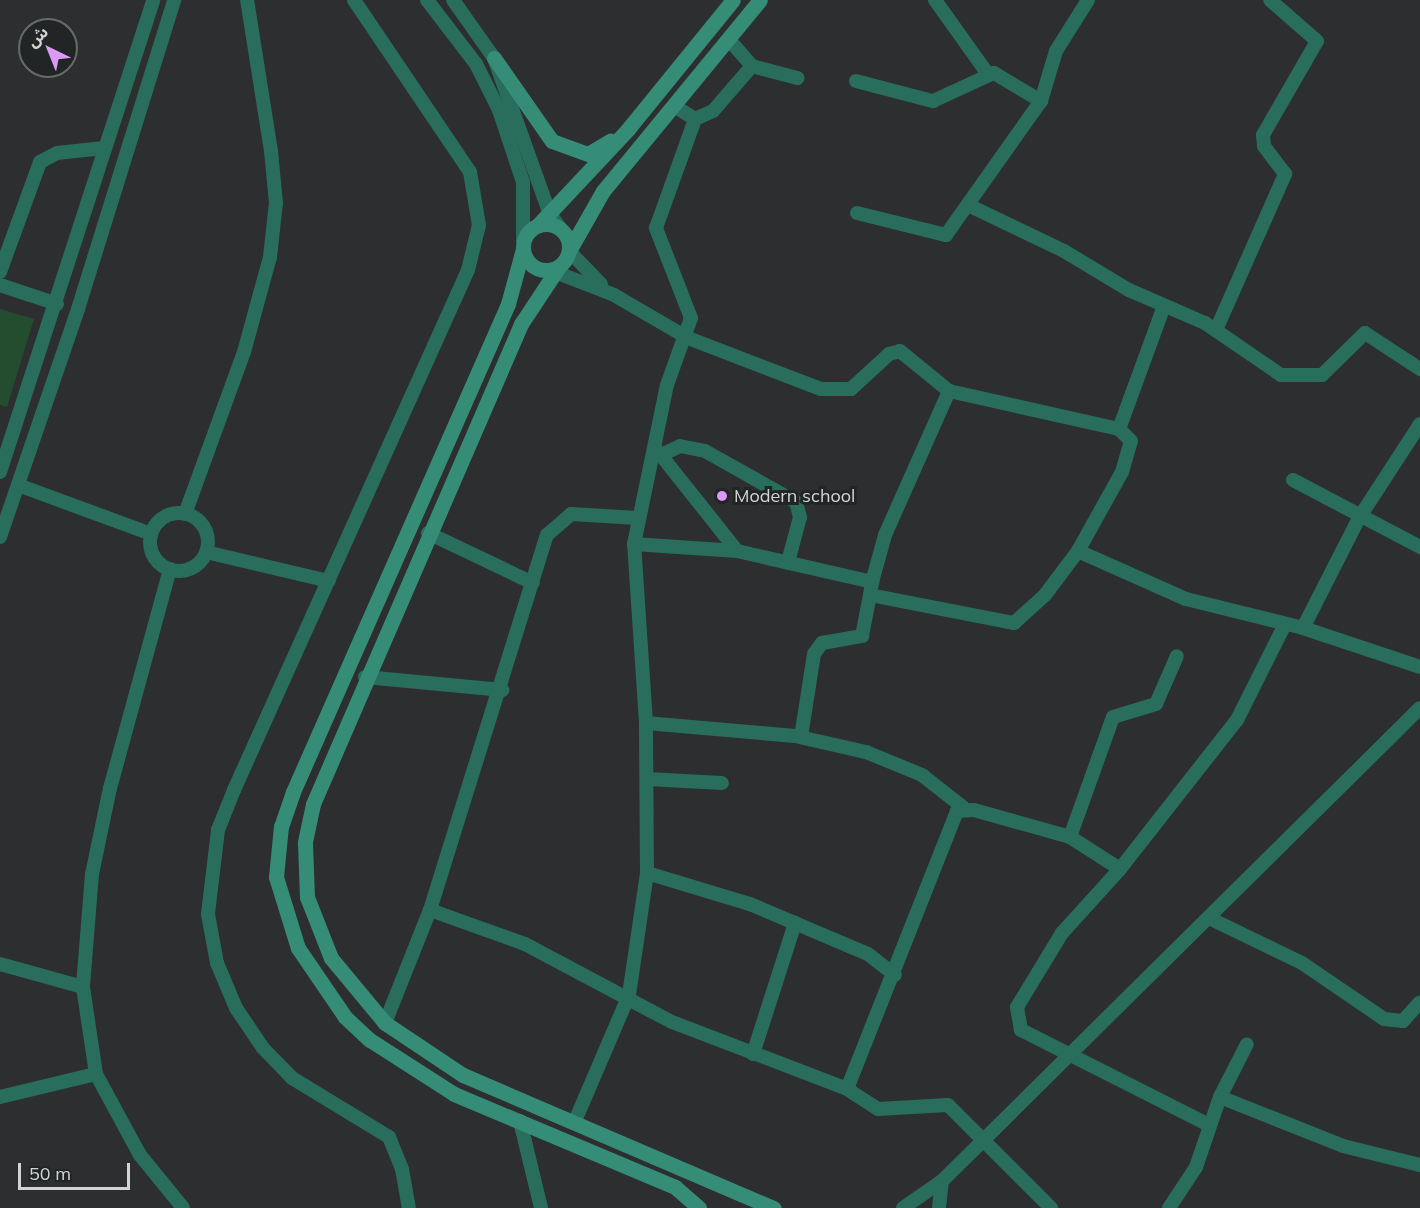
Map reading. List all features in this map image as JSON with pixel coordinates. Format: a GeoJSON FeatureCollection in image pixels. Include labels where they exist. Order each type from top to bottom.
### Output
{"type":"FeatureCollection","features":[{"type":"Feature","properties":{"kind":"main road"},"geometry":{"type":"LineString","coordinates":[[699,1208],[675,1188],[454,1094],[404,1065],[345,1017],[297,948],[276,877],[281,826],[293,792],[508,304],[523,245],[538,225],[628,129],[733,0]]}},
{"type":"Feature","properties":{"kind":"main road"},"geometry":{"type":"LineString","coordinates":[[760,0],[588,211],[569,250],[521,324],[365,676],[313,804],[304,872],[331,958],[385,1023],[463,1075],[774,1208]]}},
{"type":"Feature","properties":{"kind":"main road"},"geometry":{"type":"LineString","coordinates":[[494,58],[544,134],[561,147],[588,154],[628,129]]}},
{"type":"Feature","properties":{"kind":"main road"},"geometry":{"type":"LineString","coordinates":[[538,225],[560,228],[569,250]]}},
{"type":"Feature","properties":{"kind":"main road"},"geometry":{"type":"LineString","coordinates":[[523,245],[535,268],[554,270]]}},
{"type":"Feature","properties":{"kind":"street"},"geometry":{"type":"LineString","coordinates":[[0,472],[57,304],[104,147],[153,0]]}},
{"type":"Feature","properties":{"kind":"street"},"geometry":{"type":"LineString","coordinates":[[0,537],[174,0]]}},
{"type":"Feature","properties":{"kind":"street"},"geometry":{"type":"LineString","coordinates":[[185,513],[244,352],[270,257],[276,203],[272,150],[247,0]]}},
{"type":"Feature","properties":{"kind":"street"},"geometry":{"type":"LineString","coordinates":[[354,0],[470,172],[479,225],[468,270],[218,830],[208,914],[217,963],[236,1008],[263,1048],[292,1078],[389,1137],[402,1168],[409,1208]]}},
{"type":"Feature","properties":{"kind":"street"},"geometry":{"type":"LineString","coordinates":[[427,0],[476,64],[499,110],[524,182],[523,245]]}},
{"type":"Feature","properties":{"kind":"street"},"geometry":{"type":"LineString","coordinates":[[453,0],[494,58],[550,214],[560,228]]}},
{"type":"Feature","properties":{"kind":"street"},"geometry":{"type":"LineString","coordinates":[[935,0],[987,73]]}},
{"type":"Feature","properties":{"kind":"street"},"geometry":{"type":"LineString","coordinates":[[857,213],[896,219],[942,237],[968,205],[1041,101],[1056,51],[1088,0]]}},
{"type":"Feature","properties":{"kind":"street"},"geometry":{"type":"LineString","coordinates":[[1216,330],[1284,174],[1264,147],[1263,135],[1317,41],[1270,0]]}},
{"type":"Feature","properties":{"kind":"street"},"geometry":{"type":"LineString","coordinates":[[729,40],[752,66],[797,78]]}},
{"type":"Feature","properties":{"kind":"street"},"geometry":{"type":"LineString","coordinates":[[575,1121],[629,996],[647,873],[646,723],[634,544],[638,518],[657,450],[667,385],[688,338],[691,318],[656,228],[695,119],[713,111],[752,66]]}},
{"type":"Feature","properties":{"kind":"street"},"geometry":{"type":"LineString","coordinates":[[856,81],[933,101],[987,73],[1001,75],[1041,101]]}},
{"type":"Feature","properties":{"kind":"street"},"geometry":{"type":"LineString","coordinates":[[674,106],[695,119]]}},
{"type":"Feature","properties":{"kind":"street"},"geometry":{"type":"LineString","coordinates":[[0,272],[40,162],[57,153],[104,147]]}},
{"type":"Feature","properties":{"kind":"street"},"geometry":{"type":"LineString","coordinates":[[968,205],[1164,306],[1216,330],[1266,369],[1297,379],[1322,375],[1365,333],[1420,369]]}},
{"type":"Feature","properties":{"kind":"street"},"geometry":{"type":"LineString","coordinates":[[569,250],[614,295]]}},
{"type":"Feature","properties":{"kind":"street"},"geometry":{"type":"LineString","coordinates":[[554,270],[614,295],[688,338],[798,382],[834,390],[851,389],[889,354],[900,351],[949,390],[1119,429],[1131,441],[1128,460],[1078,551],[1045,595],[1014,623],[871,588],[788,562],[737,551],[634,544]]}},
{"type":"Feature","properties":{"kind":"street"},"geometry":{"type":"LineString","coordinates":[[0,285],[57,304]]}},
{"type":"Feature","properties":{"kind":"street"},"geometry":{"type":"LineString","coordinates":[[1119,429],[1164,306]]}},
{"type":"Feature","properties":{"kind":"street"},"geometry":{"type":"LineString","coordinates":[[801,737],[813,654],[822,642],[862,636],[871,588],[885,536],[949,390]]}},
{"type":"Feature","properties":{"kind":"street"},"geometry":{"type":"LineString","coordinates":[[1303,628],[1359,518],[1420,424]]}},
{"type":"Feature","properties":{"kind":"street"},"geometry":{"type":"LineString","coordinates":[[657,450],[680,446],[705,451],[796,502],[800,517],[788,562]]}},
{"type":"Feature","properties":{"kind":"street"},"geometry":{"type":"LineString","coordinates":[[657,450],[737,551]]}},
{"type":"Feature","properties":{"kind":"street"},"geometry":{"type":"LineString","coordinates":[[1293,480],[1359,518],[1420,547]]}},
{"type":"Feature","properties":{"kind":"street"},"geometry":{"type":"LineString","coordinates":[[18,485],[151,534]]}},
{"type":"Feature","properties":{"kind":"street"},"geometry":{"type":"LineString","coordinates":[[185,513],[206,529],[206,552],[191,568],[170,569],[152,551],[151,534],[163,518],[185,513]]}},
{"type":"Feature","properties":{"kind":"street"},"geometry":{"type":"LineString","coordinates":[[385,1023],[430,910],[502,690],[547,535],[561,518],[638,518]]}},
{"type":"Feature","properties":{"kind":"street"},"geometry":{"type":"LineString","coordinates":[[428,534],[533,583]]}},
{"type":"Feature","properties":{"kind":"street"},"geometry":{"type":"LineString","coordinates":[[1078,551],[1186,599],[1303,628],[1420,668]]}},
{"type":"Feature","properties":{"kind":"street"},"geometry":{"type":"LineString","coordinates":[[206,552],[329,581]]}},
{"type":"Feature","properties":{"kind":"street"},"geometry":{"type":"LineString","coordinates":[[170,569],[110,788],[92,874],[83,987],[96,1074],[140,1155],[183,1208]]}},
{"type":"Feature","properties":{"kind":"street"},"geometry":{"type":"LineString","coordinates":[[1209,1125],[1067,1055],[1020,1029],[1017,1007],[1062,933],[1120,869],[1237,720],[1285,624]]}},
{"type":"Feature","properties":{"kind":"street"},"geometry":{"type":"LineString","coordinates":[[1070,837],[1113,717],[1156,704],[1177,656]]}},
{"type":"Feature","properties":{"kind":"street"},"geometry":{"type":"LineString","coordinates":[[365,676],[502,690]]}},
{"type":"Feature","properties":{"kind":"street"},"geometry":{"type":"LineString","coordinates":[[903,1208],[942,1181],[1067,1055],[1211,919],[1420,708]]}},
{"type":"Feature","properties":{"kind":"street"},"geometry":{"type":"LineString","coordinates":[[646,723],[801,737],[903,764],[964,808],[1070,837],[1120,869]]}},
{"type":"Feature","properties":{"kind":"street"},"geometry":{"type":"LineString","coordinates":[[647,779],[722,783]]}},
{"type":"Feature","properties":{"kind":"street"},"geometry":{"type":"LineString","coordinates":[[848,1089],[895,975],[952,818],[964,808]]}},
{"type":"Feature","properties":{"kind":"street"},"geometry":{"type":"LineString","coordinates":[[647,873],[795,923],[877,958],[895,975]]}},
{"type":"Feature","properties":{"kind":"street"},"geometry":{"type":"LineString","coordinates":[[430,910],[495,930],[629,996],[672,1022],[848,1089],[878,1109],[948,1105],[985,1137],[1051,1208]]}},
{"type":"Feature","properties":{"kind":"street"},"geometry":{"type":"LineString","coordinates":[[1211,919],[1302,963],[1384,1019],[1403,1021],[1420,1002]]}},
{"type":"Feature","properties":{"kind":"street"},"geometry":{"type":"LineString","coordinates":[[753,1054],[795,923]]}},
{"type":"Feature","properties":{"kind":"street"},"geometry":{"type":"LineString","coordinates":[[0,964],[83,987]]}},
{"type":"Feature","properties":{"kind":"street"},"geometry":{"type":"LineString","coordinates":[[1169,1208],[1196,1167],[1220,1097],[1247,1044]]}},
{"type":"Feature","properties":{"kind":"street"},"geometry":{"type":"LineString","coordinates":[[0,1097],[96,1074]]}},
{"type":"Feature","properties":{"kind":"street"},"geometry":{"type":"LineString","coordinates":[[1220,1097],[1322,1140],[1420,1165]]}},
{"type":"Feature","properties":{"kind":"street"},"geometry":{"type":"LineString","coordinates":[[520,1122],[541,1208]]}},
{"type":"Feature","properties":{"kind":"street"},"geometry":{"type":"LineString","coordinates":[[939,1208],[942,1181]]}},
{"type":"Feature","properties":{"kind":"green space"},"geometry":{"type":"Polygon","coordinates":[[[0,309],[34,319],[7,407],[0,405],[0,309]]]}},
{"type":"Feature","properties":{"kind":"place","name":"Modern school"},"geometry":{"type":"Point","coordinates":[722,496]}}]}
